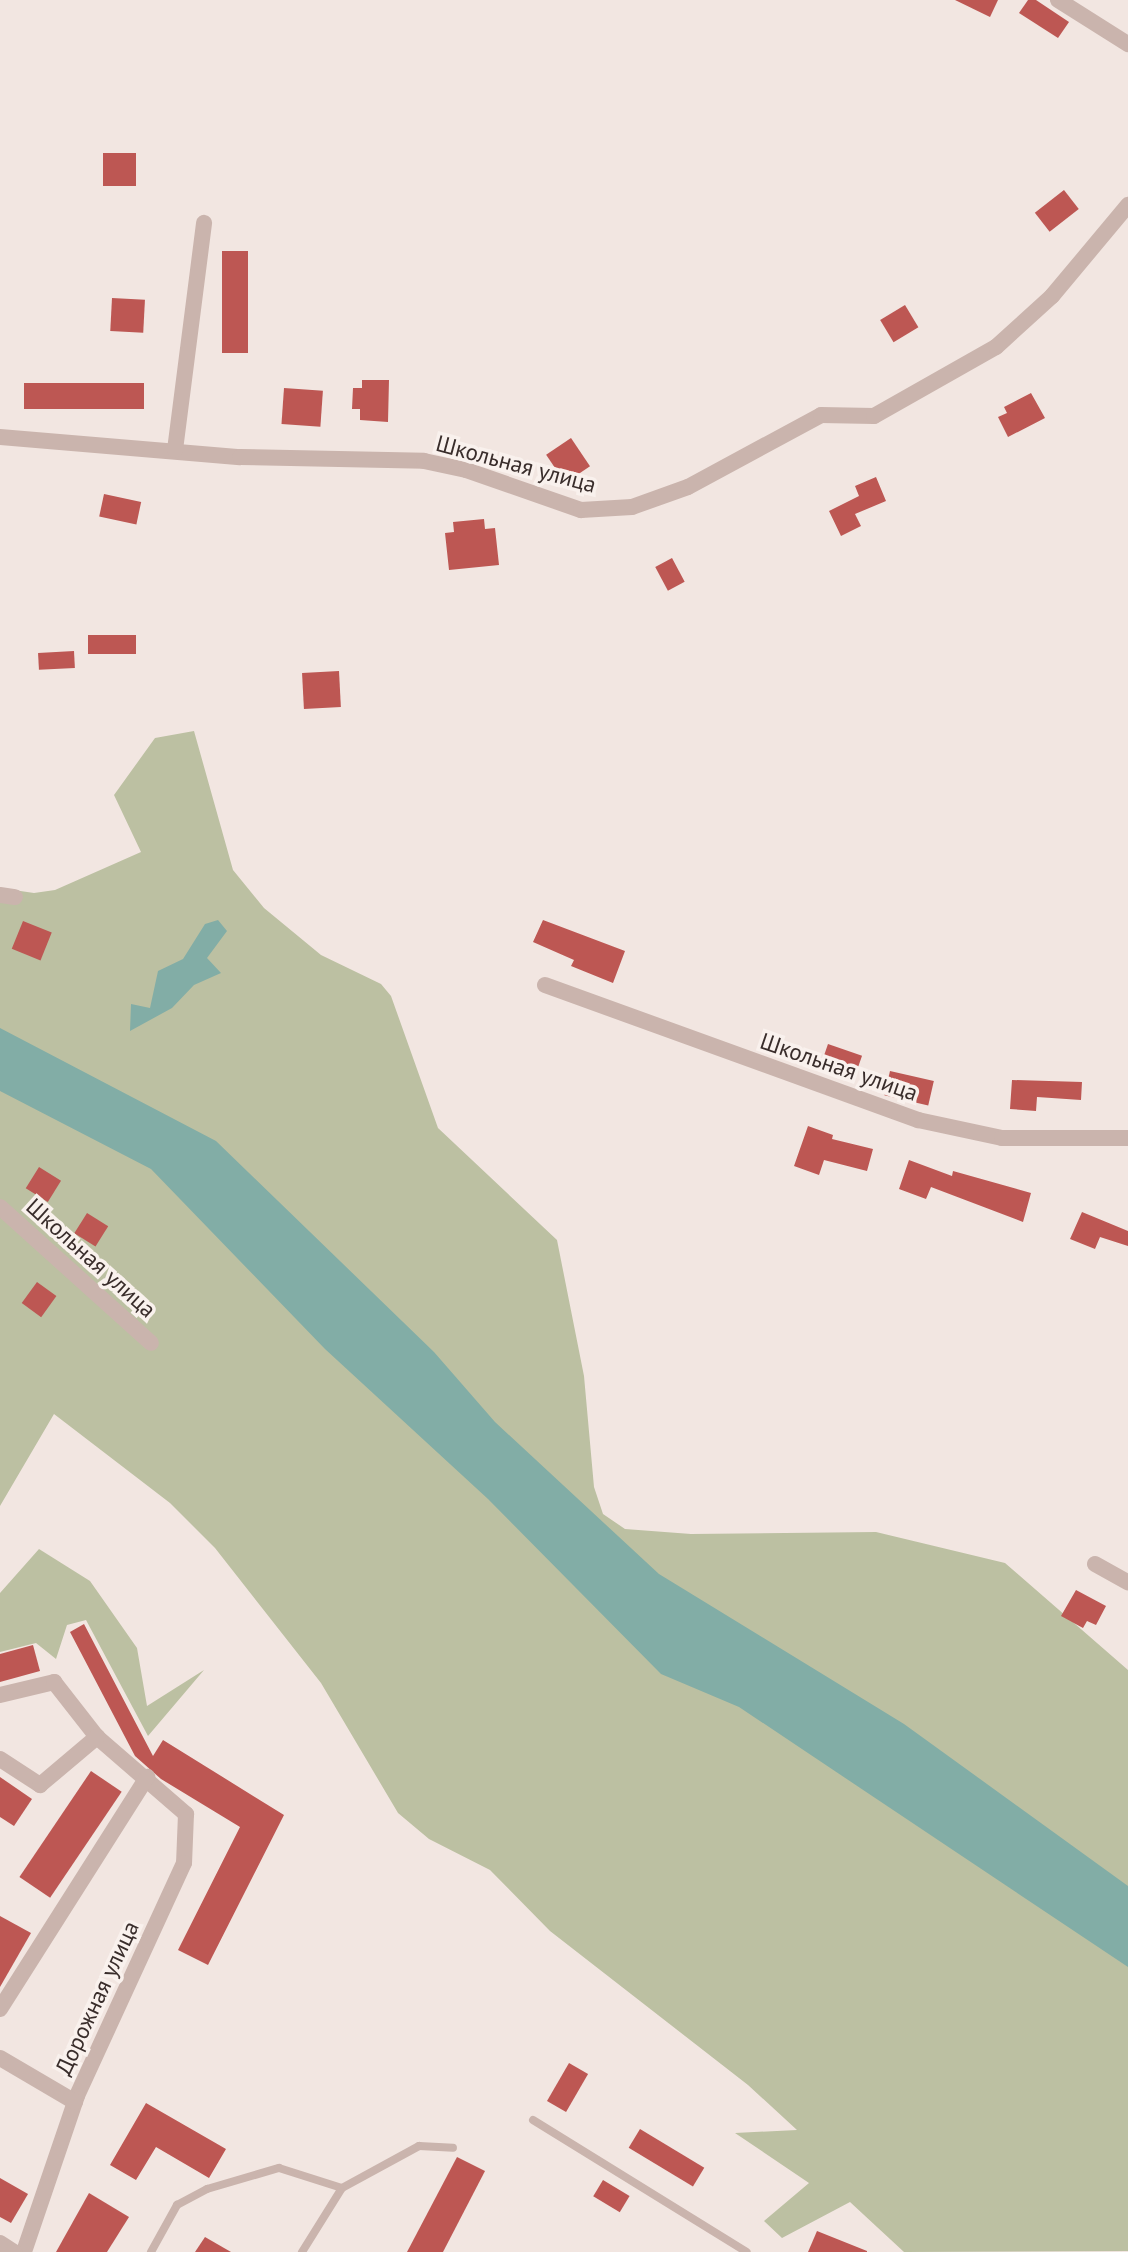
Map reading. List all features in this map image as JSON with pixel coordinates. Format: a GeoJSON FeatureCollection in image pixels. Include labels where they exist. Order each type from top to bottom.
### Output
{"type":"FeatureCollection","features":[{"type":"Feature","properties":{"kind":"street"},"geometry":{"type":"LineString","coordinates":[[1058,0],[1128,44]]}},
{"type":"Feature","properties":{"kind":"street","name":"Школьная улица"},"geometry":{"type":"LineString","coordinates":[[0,437],[240,457],[424,461],[466,470],[581,510],[632,507],[688,487],[821,415],[874,416],[996,347],[1052,296],[1128,205]]}},
{"type":"Feature","properties":{"kind":"street"},"geometry":{"type":"LineString","coordinates":[[175,450],[204,223]]}},
{"type":"Feature","properties":{"kind":"street","name":"Школьная улица"},"geometry":{"type":"LineString","coordinates":[[545,985],[918,1120],[1003,1138],[1128,1139]]}},
{"type":"Feature","properties":{"kind":"street","name":"Школьная улица"},"geometry":{"type":"LineString","coordinates":[[0,1207],[151,1343]]}},
{"type":"Feature","properties":{"kind":"street"},"geometry":{"type":"LineString","coordinates":[[1095,1564],[1128,1582]]}},
{"type":"Feature","properties":{"kind":"street","name":"Дорожная улица"},"geometry":{"type":"LineString","coordinates":[[0,1695],[54,1682],[97,1737],[186,1814],[184,1863],[75,2102],[24,2252]]}},
{"type":"Feature","properties":{"kind":"street"},"geometry":{"type":"LineString","coordinates":[[0,1759],[40,1786],[97,1737]]}},
{"type":"Feature","properties":{"kind":"street"},"geometry":{"type":"LineString","coordinates":[[0,2009],[146,1777]]}},
{"type":"Feature","properties":{"kind":"street"},"geometry":{"type":"LineString","coordinates":[[0,2057],[75,2102]]}},
{"type":"Feature","properties":{"kind":"street"},"geometry":{"type":"LineString","coordinates":[[0,2243],[14,2252]]}},
{"type":"Feature","properties":{"kind":"lane"},"geometry":{"type":"LineString","coordinates":[[533,2120],[747,2252]]}},
{"type":"Feature","properties":{"kind":"lane"},"geometry":{"type":"LineString","coordinates":[[302,2252],[342,2188],[419,2146],[453,2148]]}},
{"type":"Feature","properties":{"kind":"lane"},"geometry":{"type":"LineString","coordinates":[[151,2252],[177,2205],[207,2189],[279,2168],[342,2188]]}},
{"type":"Feature","properties":{"kind":"green space"},"geometry":{"type":"Polygon","coordinates":[[[194,731],[233,870],[264,908],[321,955],[381,984],[391,996],[438,1128],[557,1240],[584,1376],[594,1487],[603,1514],[625,1529],[691,1534],[876,1532],[1005,1563],[1128,1670],[1128,2251],[904,2252],[850,2202],[782,2238],[764,2221],[809,2183],[735,2133],[797,2130],[748,2085],[550,1931],[490,1870],[429,1839],[398,1813],[321,1683],[215,1548],[170,1503],[54,1414],[0,1506],[0,888],[34,893],[55,890],[141,852],[114,795],[155,738],[194,731]]]}},
{"type":"Feature","properties":{"kind":"green space"},"geometry":{"type":"Polygon","coordinates":[[[39,1549],[90,1581],[137,1648],[147,1706],[204,1670],[148,1736],[86,1620],[67,1625],[56,1659],[36,1643],[0,1652],[0,1593],[39,1549]]]}},
{"type":"Feature","properties":{"kind":"water"},"geometry":{"type":"Polygon","coordinates":[[[218,920],[227,931],[207,958],[221,973],[194,985],[172,1008],[130,1031],[131,1004],[150,1008],[158,971],[183,959],[205,924],[218,920]]]}},
{"type":"Feature","properties":{"kind":"water"},"geometry":{"type":"Polygon","coordinates":[[[0,1028],[216,1141],[434,1352],[495,1422],[659,1574],[904,1724],[1128,1886],[1128,1967],[739,1707],[661,1674],[488,1499],[325,1349],[151,1169],[0,1091],[0,1028]]]}},
{"type":"Feature","properties":{"kind":"building"},"geometry":{"type":"Polygon","coordinates":[[[955,0],[998,0],[990,17],[955,0]]]}},
{"type":"Feature","properties":{"kind":"building"},"geometry":{"type":"Polygon","coordinates":[[[1028,0],[1036,0],[1069,22],[1058,38],[1019,13],[1028,0]]]}},
{"type":"Feature","properties":{"kind":"building"},"geometry":{"type":"Polygon","coordinates":[[[103,153],[136,153],[136,186],[103,186],[103,153]]]}},
{"type":"Feature","properties":{"kind":"building"},"geometry":{"type":"Polygon","coordinates":[[[1064,190],[1079,209],[1050,232],[1035,213],[1064,190]]]}},
{"type":"Feature","properties":{"kind":"building"},"geometry":{"type":"Polygon","coordinates":[[[222,251],[248,251],[248,353],[222,353],[222,251]]]}},
{"type":"Feature","properties":{"kind":"building"},"geometry":{"type":"Polygon","coordinates":[[[112,298],[145,300],[143,333],[110,331],[112,298]]]}},
{"type":"Feature","properties":{"kind":"building"},"geometry":{"type":"Polygon","coordinates":[[[905,305],[918,327],[894,342],[880,320],[905,305]]]}},
{"type":"Feature","properties":{"kind":"building"},"geometry":{"type":"Polygon","coordinates":[[[362,380],[389,380],[388,422],[360,420],[360,409],[352,409],[353,388],[362,388],[362,380]]]}},
{"type":"Feature","properties":{"kind":"building"},"geometry":{"type":"Polygon","coordinates":[[[24,383],[144,383],[144,409],[24,409],[24,383]]]}},
{"type":"Feature","properties":{"kind":"building"},"geometry":{"type":"Polygon","coordinates":[[[284,388],[323,391],[320,427],[281,424],[284,388]]]}},
{"type":"Feature","properties":{"kind":"building"},"geometry":{"type":"Polygon","coordinates":[[[1031,393],[1045,418],[1008,437],[998,417],[1007,413],[1004,407],[1031,393]]]}},
{"type":"Feature","properties":{"kind":"building"},"geometry":{"type":"Polygon","coordinates":[[[571,438],[590,466],[565,483],[546,455],[571,438]]]}},
{"type":"Feature","properties":{"kind":"building"},"geometry":{"type":"Polygon","coordinates":[[[876,477],[886,501],[855,514],[861,526],[841,536],[829,511],[859,496],[855,486],[876,477]]]}},
{"type":"Feature","properties":{"kind":"building"},"geometry":{"type":"Polygon","coordinates":[[[104,494],[141,502],[136,524],[99,516],[104,494]]]}},
{"type":"Feature","properties":{"kind":"building"},"geometry":{"type":"Polygon","coordinates":[[[484,519],[485,529],[495,528],[499,565],[449,570],[445,533],[454,532],[453,522],[484,519]]]}},
{"type":"Feature","properties":{"kind":"building"},"geometry":{"type":"Polygon","coordinates":[[[672,558],[685,582],[668,591],[655,567],[672,558]]]}},
{"type":"Feature","properties":{"kind":"building"},"geometry":{"type":"Polygon","coordinates":[[[88,635],[136,635],[136,654],[88,654],[88,635]]]}},
{"type":"Feature","properties":{"kind":"building"},"geometry":{"type":"Polygon","coordinates":[[[74,651],[75,668],[39,670],[38,653],[74,651]]]}},
{"type":"Feature","properties":{"kind":"building"},"geometry":{"type":"Polygon","coordinates":[[[339,671],[341,707],[304,709],[302,673],[339,671]]]}},
{"type":"Feature","properties":{"kind":"building"},"geometry":{"type":"Polygon","coordinates":[[[543,920],[625,951],[613,983],[571,966],[574,960],[533,942],[543,920]]]}},
{"type":"Feature","properties":{"kind":"building"},"geometry":{"type":"Polygon","coordinates":[[[23,921],[52,933],[41,960],[12,949],[23,921]]]}},
{"type":"Feature","properties":{"kind":"building"},"geometry":{"type":"Polygon","coordinates":[[[828,1044],[862,1056],[855,1076],[821,1064],[828,1044]]]}},
{"type":"Feature","properties":{"kind":"building"},"geometry":{"type":"Polygon","coordinates":[[[890,1071],[934,1081],[928,1105],[884,1095],[890,1071]]]}},
{"type":"Feature","properties":{"kind":"building"},"geometry":{"type":"Polygon","coordinates":[[[1012,1080],[1082,1082],[1081,1100],[1037,1097],[1036,1111],[1010,1109],[1012,1080]]]}},
{"type":"Feature","properties":{"kind":"building"},"geometry":{"type":"Polygon","coordinates":[[[808,1126],[833,1135],[832,1139],[873,1149],[867,1171],[824,1160],[819,1175],[794,1166],[808,1126]]]}},
{"type":"Feature","properties":{"kind":"building"},"geometry":{"type":"Polygon","coordinates":[[[909,1160],[952,1176],[953,1171],[1031,1193],[1023,1222],[931,1187],[926,1199],[899,1189],[909,1160]]]}},
{"type":"Feature","properties":{"kind":"building"},"geometry":{"type":"Polygon","coordinates":[[[39,1167],[61,1181],[48,1202],[26,1188],[39,1167]]]}},
{"type":"Feature","properties":{"kind":"building"},"geometry":{"type":"Polygon","coordinates":[[[1082,1212],[1128,1231],[1128,1246],[1100,1237],[1095,1249],[1070,1239],[1082,1212]]]}},
{"type":"Feature","properties":{"kind":"building"},"geometry":{"type":"Polygon","coordinates":[[[87,1213],[108,1226],[95,1247],[74,1233],[87,1213]]]}},
{"type":"Feature","properties":{"kind":"building"},"geometry":{"type":"Polygon","coordinates":[[[37,1282],[56,1296],[41,1317],[22,1303],[37,1282]]]}},
{"type":"Feature","properties":{"kind":"building"},"geometry":{"type":"Polygon","coordinates":[[[1076,1590],[1106,1606],[1096,1625],[1087,1621],[1083,1628],[1061,1616],[1076,1590]]]}},
{"type":"Feature","properties":{"kind":"building"},"geometry":{"type":"Polygon","coordinates":[[[84,1624],[153,1756],[163,1740],[284,1815],[208,1965],[178,1950],[240,1827],[161,1779],[135,1756],[70,1632],[84,1624]]]}},
{"type":"Feature","properties":{"kind":"building"},"geometry":{"type":"Polygon","coordinates":[[[33,1645],[40,1671],[0,1682],[0,1654],[33,1645]]]}},
{"type":"Feature","properties":{"kind":"building"},"geometry":{"type":"Polygon","coordinates":[[[91,1771],[122,1792],[50,1898],[19,1877],[91,1771]]]}},
{"type":"Feature","properties":{"kind":"building"},"geometry":{"type":"Polygon","coordinates":[[[0,1777],[32,1799],[14,1826],[0,1817],[0,1777]]]}},
{"type":"Feature","properties":{"kind":"building"},"geometry":{"type":"Polygon","coordinates":[[[0,1916],[31,1933],[0,1987],[0,1916]]]}},
{"type":"Feature","properties":{"kind":"building"},"geometry":{"type":"Polygon","coordinates":[[[569,2063],[588,2074],[566,2112],[547,2101],[569,2063]]]}},
{"type":"Feature","properties":{"kind":"building"},"geometry":{"type":"Polygon","coordinates":[[[146,2103],[226,2149],[209,2178],[156,2147],[136,2180],[110,2165],[146,2103]]]}},
{"type":"Feature","properties":{"kind":"building"},"geometry":{"type":"Polygon","coordinates":[[[640,2129],[704,2168],[693,2186],[629,2148],[640,2129]]]}},
{"type":"Feature","properties":{"kind":"building"},"geometry":{"type":"Polygon","coordinates":[[[457,2157],[485,2171],[443,2252],[407,2252],[457,2157]]]}},
{"type":"Feature","properties":{"kind":"building"},"geometry":{"type":"Polygon","coordinates":[[[0,2178],[28,2194],[11,2223],[0,2217],[0,2178]]]}},
{"type":"Feature","properties":{"kind":"building"},"geometry":{"type":"Polygon","coordinates":[[[603,2180],[630,2196],[620,2212],[593,2196],[603,2180]]]}},
{"type":"Feature","properties":{"kind":"building"},"geometry":{"type":"Polygon","coordinates":[[[89,2193],[129,2217],[107,2252],[56,2252],[89,2193]]]}},
{"type":"Feature","properties":{"kind":"building"},"geometry":{"type":"Polygon","coordinates":[[[817,2231],[867,2251],[867,2252],[808,2252],[817,2231]]]}},
{"type":"Feature","properties":{"kind":"building"},"geometry":{"type":"Polygon","coordinates":[[[205,2237],[231,2252],[195,2252],[205,2237]]]}}]}
